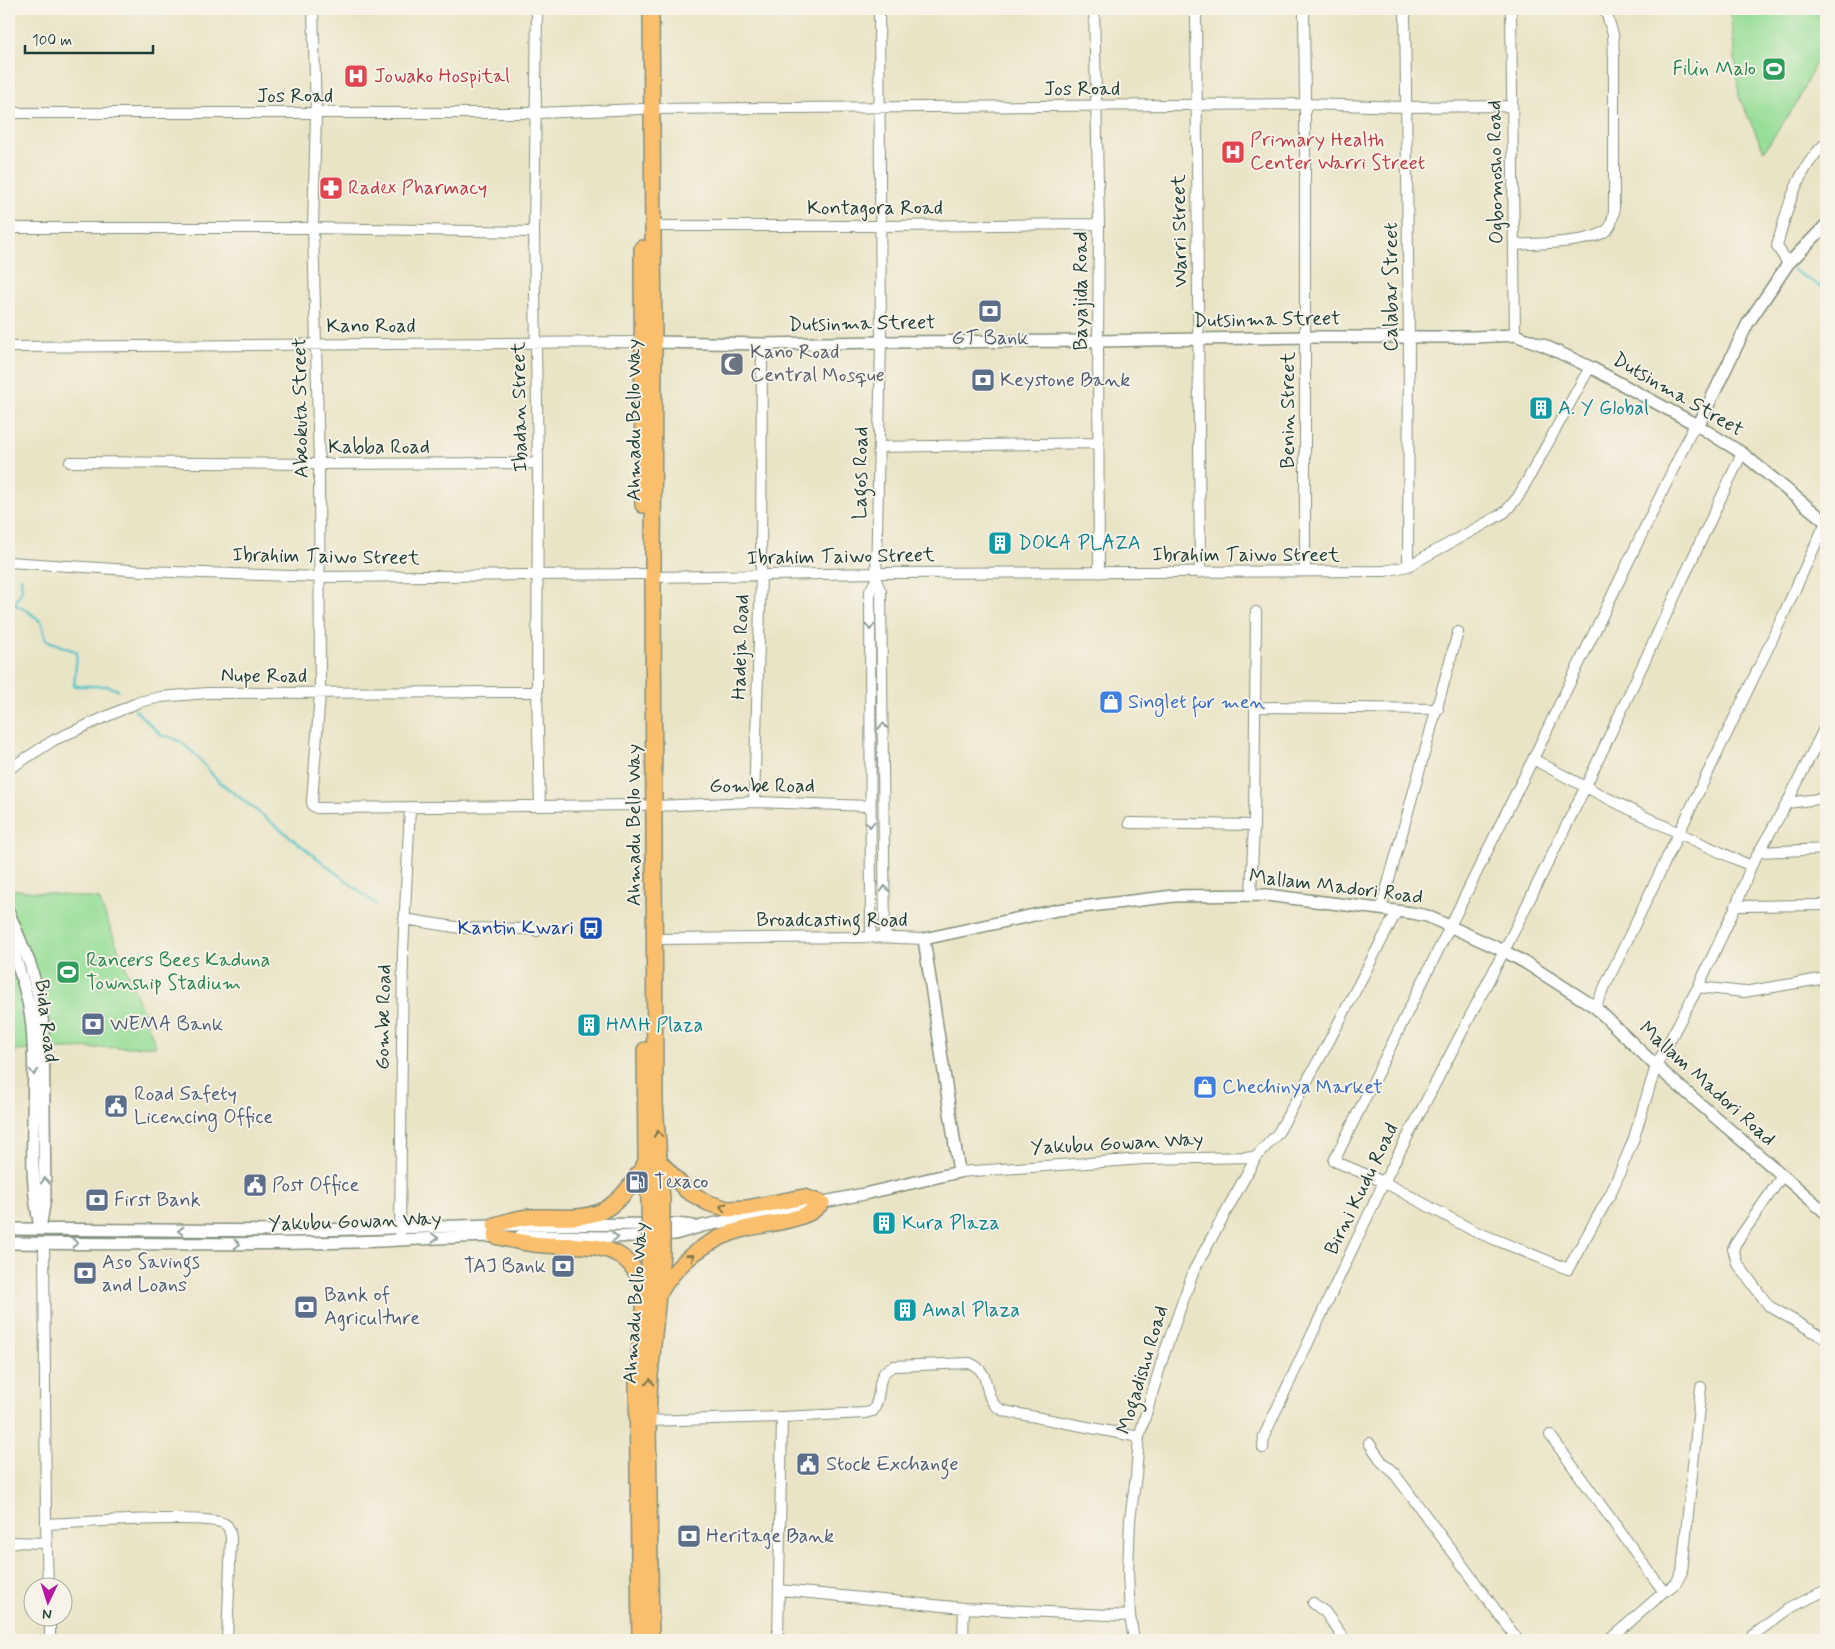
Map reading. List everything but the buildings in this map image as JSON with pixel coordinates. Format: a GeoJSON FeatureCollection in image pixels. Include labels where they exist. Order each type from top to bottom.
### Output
{"type":"FeatureCollection","features":[{"type":"Feature","properties":{"kind":"main road","name":"Ahmadu Bello Way"},"geometry":{"type":"LineString","coordinates":[[641,9],[652,226],[649,342]]}},
{"type":"Feature","properties":{"kind":"main road","name":"Ahmadu Bello Way"},"geometry":{"type":"LineString","coordinates":[[651,9],[647,109],[648,575],[653,1162],[656,1254],[648,1421],[651,1640]]}},
{"type":"Feature","properties":{"kind":"main road","name":"Ahmadu Bello Way"},"geometry":{"type":"LineString","coordinates":[[649,805],[654,939],[655,1103],[653,1162]]}},
{"type":"Feature","properties":{"kind":"main road"},"geometry":{"type":"LineString","coordinates":[[495,1231],[527,1217],[566,1217],[588,1215],[602,1211],[618,1200],[653,1162],[687,1192],[708,1203],[728,1209],[747,1208],[804,1198],[822,1203]]}},
{"type":"Feature","properties":{"kind":"main road"},"geometry":{"type":"LineString","coordinates":[[495,1231],[526,1244],[572,1245],[607,1250],[620,1256],[630,1264],[653,1292],[702,1248],[742,1230],[809,1214],[822,1203]]}},
{"type":"Feature","properties":{"kind":"main road","name":"Ahmadu Bello Way"},"geometry":{"type":"LineString","coordinates":[[640,1640],[638,1356],[653,1292]]}},
{"type":"Feature","properties":{"kind":"street","name":"Abeokuta Street"},"geometry":{"type":"LineString","coordinates":[[313,9],[316,114],[314,228],[320,464],[320,694],[313,806]]}},
{"type":"Feature","properties":{"kind":"street","name":"Ibadan Street"},"geometry":{"type":"LineString","coordinates":[[537,9],[534,232],[538,463],[537,692],[540,806]]}},
{"type":"Feature","properties":{"kind":"street","name":"Lagos Road"},"geometry":{"type":"LineString","coordinates":[[871,936],[870,591],[876,576],[881,342],[879,9]]}},
{"type":"Feature","properties":{"kind":"street","name":"Bayajida Road"},"geometry":{"type":"LineString","coordinates":[[1094,9],[1099,224],[1099,573]]}},
{"type":"Feature","properties":{"kind":"street","name":"Warri Street"},"geometry":{"type":"LineString","coordinates":[[1196,9],[1200,573]]}},
{"type":"Feature","properties":{"kind":"street","name":"Benin Street"},"geometry":{"type":"LineString","coordinates":[[1304,9],[1305,571]]}},
{"type":"Feature","properties":{"kind":"street","name":"Calabar Street"},"geometry":{"type":"LineString","coordinates":[[1405,9],[1409,338],[1408,566]]}},
{"type":"Feature","properties":{"kind":"street","name":"Ogbomosho Road"},"geometry":{"type":"LineString","coordinates":[[1511,9],[1514,335]]}},
{"type":"Feature","properties":{"kind":"street"},"geometry":{"type":"LineString","coordinates":[[1514,245],[1590,238],[1610,228],[1614,211],[1614,60],[1613,34],[1605,9]]}},
{"type":"Feature","properties":{"kind":"street","name":"Jos Road"},"geometry":{"type":"LineString","coordinates":[[9,113],[536,113],[647,109],[1305,104],[1407,107],[1512,106]]}},
{"type":"Feature","properties":{"kind":"street"},"geometry":{"type":"LineString","coordinates":[[1788,264],[1777,246],[1794,190],[1811,158],[1826,143]]}},
{"type":"Feature","properties":{"kind":"street","name":"Kontagora Road"},"geometry":{"type":"LineString","coordinates":[[652,226],[1099,224]]}},
{"type":"Feature","properties":{"kind":"street"},"geometry":{"type":"LineString","coordinates":[[1826,224],[1788,264],[1748,323],[1334,1161],[1384,1182],[1474,1231],[1568,1269],[1611,1193],[1633,1141],[1656,1066],[1698,988],[1736,906],[1751,866],[1787,803],[1826,725]]}},
{"type":"Feature","properties":{"kind":"street"},"geometry":{"type":"LineString","coordinates":[[9,228],[314,228],[534,232]]}},
{"type":"Feature","properties":{"kind":"street","name":"Dutsinma Street"},"geometry":{"type":"LineString","coordinates":[[649,342],[762,344],[1199,340],[1306,337],[1409,338],[1514,335],[1543,345],[1590,366],[1637,390],[1696,425],[1742,453],[1826,522]]}},
{"type":"Feature","properties":{"kind":"street","name":"Kano Road"},"geometry":{"type":"LineString","coordinates":[[9,347],[649,342]]}},
{"type":"Feature","properties":{"kind":"street","name":"Hadeja Road"},"geometry":{"type":"LineString","coordinates":[[754,802],[761,574],[762,344]]}},
{"type":"Feature","properties":{"kind":"street","name":"Ibrahim Taiwo Street"},"geometry":{"type":"LineString","coordinates":[[9,562],[144,571],[320,577],[537,574],[876,576],[1385,571],[1408,566],[1505,512],[1518,498],[1590,366]]}},
{"type":"Feature","properties":{"kind":"street"},"geometry":{"type":"LineString","coordinates":[[879,447],[1099,443]]}},
{"type":"Feature","properties":{"kind":"street","name":"Birni Kudu Road"},"geometry":{"type":"LineString","coordinates":[[1263,1448],[1264,1436],[1384,1182],[1504,951],[1585,788],[1742,453]]}},
{"type":"Feature","properties":{"kind":"street","name":"Kabba Road"},"geometry":{"type":"LineString","coordinates":[[70,462],[538,463]]}},
{"type":"Feature","properties":{"kind":"street"},"geometry":{"type":"LineString","coordinates":[[1595,1007],[1769,646],[1826,522]]}},
{"type":"Feature","properties":{"kind":"street"},"geometry":{"type":"LineString","coordinates":[[876,576],[881,592],[885,937]]}},
{"type":"Feature","properties":{"kind":"street"},"geometry":{"type":"LineString","coordinates":[[1251,895],[1254,825],[1256,612]]}},
{"type":"Feature","properties":{"kind":"street"},"geometry":{"type":"LineString","coordinates":[[1381,909],[1458,632]]}},
{"type":"Feature","properties":{"kind":"street","name":"Nupe Road"},"geometry":{"type":"LineString","coordinates":[[9,769],[54,740],[120,709],[138,702],[161,697],[207,693],[537,692]]}},
{"type":"Feature","properties":{"kind":"street"},"geometry":{"type":"LineString","coordinates":[[1255,707],[1438,709]]}},
{"type":"Feature","properties":{"kind":"street"},"geometry":{"type":"LineString","coordinates":[[1533,759],[1585,788],[1751,866]]}},
{"type":"Feature","properties":{"kind":"street"},"geometry":{"type":"LineString","coordinates":[[1787,803],[1826,798]]}},
{"type":"Feature","properties":{"kind":"street","name":"Gombe Road"},"geometry":{"type":"LineString","coordinates":[[313,806],[317,808],[410,808],[754,802],[870,806]]}},
{"type":"Feature","properties":{"kind":"street","name":"Gombe Road"},"geometry":{"type":"LineString","coordinates":[[400,1240],[404,919],[410,808]]}},
{"type":"Feature","properties":{"kind":"street"},"geometry":{"type":"LineString","coordinates":[[1128,823],[1254,825]]}},
{"type":"Feature","properties":{"kind":"street"},"geometry":{"type":"LineString","coordinates":[[1759,852],[1826,850]]}},
{"type":"Feature","properties":{"kind":"street","name":"Mallam Madori Road"},"geometry":{"type":"LineString","coordinates":[[924,939],[1057,910],[1174,896],[1266,895],[1427,916],[1526,962],[1595,1007],[1656,1066],[1826,1212]]}},
{"type":"Feature","properties":{"kind":"street"},"geometry":{"type":"LineString","coordinates":[[1736,906],[1826,905]]}},
{"type":"Feature","properties":{"kind":"street"},"geometry":{"type":"LineString","coordinates":[[1256,1157],[1278,1133],[1327,1045],[1397,911]]}},
{"type":"Feature","properties":{"kind":"street","name":"Bida Road"},"geometry":{"type":"LineString","coordinates":[[9,913],[30,964],[38,994],[43,1025],[46,1198],[40,1229]]}},
{"type":"Feature","properties":{"kind":"street"},"geometry":{"type":"LineString","coordinates":[[404,919],[461,928],[530,929],[537,931]]}},
{"type":"Feature","properties":{"kind":"street","name":"Broadcasting Road"},"geometry":{"type":"LineString","coordinates":[[654,939],[871,936],[924,939],[959,1172]]}},
{"type":"Feature","properties":{"kind":"street","name":"Bida Road"},"geometry":{"type":"LineString","coordinates":[[9,939],[27,996],[32,1027],[34,1065],[34,1198],[44,1243],[48,1576]]}},
{"type":"Feature","properties":{"kind":"street"},"geometry":{"type":"LineString","coordinates":[[1698,988],[1744,992],[1826,978]]}},
{"type":"Feature","properties":{"kind":"street","name":"Yakubu Gowan Way"},"geometry":{"type":"LineString","coordinates":[[9,1242],[282,1244],[400,1240],[495,1231],[676,1224],[702,1226],[822,1203],[959,1172],[1144,1159],[1256,1157]]}},
{"type":"Feature","properties":{"kind":"street","name":"Mogadishu Road"},"geometry":{"type":"LineString","coordinates":[[1134,1640],[1130,1616],[1128,1572],[1130,1528],[1139,1437],[1164,1354],[1194,1270],[1256,1157]]}},
{"type":"Feature","properties":{"kind":"street"},"geometry":{"type":"LineString","coordinates":[[1782,1176],[1733,1249],[1737,1263],[1769,1306],[1826,1339]]}},
{"type":"Feature","properties":{"kind":"street","name":"Yakubu Gowan Way"},"geometry":{"type":"LineString","coordinates":[[9,1229],[283,1231],[400,1227],[495,1231]]}},
{"type":"Feature","properties":{"kind":"street"},"geometry":{"type":"LineString","coordinates":[[648,1421],[782,1417],[873,1411],[879,1402],[881,1377],[887,1369],[894,1366],[970,1363],[978,1366],[984,1374],[994,1405],[1004,1410],[1139,1437]]}},
{"type":"Feature","properties":{"kind":"street"},"geometry":{"type":"LineString","coordinates":[[1612,1639],[1676,1583],[1682,1572],[1702,1387]]}},
{"type":"Feature","properties":{"kind":"street"},"geometry":{"type":"LineString","coordinates":[[778,1640],[782,1417]]}},
{"type":"Feature","properties":{"kind":"street"},"geometry":{"type":"LineString","coordinates":[[1550,1434],[1664,1592]]}},
{"type":"Feature","properties":{"kind":"street"},"geometry":{"type":"LineString","coordinates":[[1369,1443],[1382,1462],[1394,1473],[1518,1640]]}},
{"type":"Feature","properties":{"kind":"street"},"geometry":{"type":"LineString","coordinates":[[46,1524],[174,1519],[215,1520],[226,1525],[230,1531],[231,1538],[227,1640]]}},
{"type":"Feature","properties":{"kind":"street"},"geometry":{"type":"LineString","coordinates":[[9,1542],[46,1543]]}},
{"type":"Feature","properties":{"kind":"street"},"geometry":{"type":"LineString","coordinates":[[780,1590],[964,1608],[1130,1616]]}},
{"type":"Feature","properties":{"kind":"street"},"geometry":{"type":"LineString","coordinates":[[1747,1640],[1788,1609],[1826,1590]]}},
{"type":"Feature","properties":{"kind":"street"},"geometry":{"type":"LineString","coordinates":[[1313,1603],[1325,1612],[1345,1640]]}},
{"type":"Feature","properties":{"kind":"street"},"geometry":{"type":"LineString","coordinates":[[963,1640],[964,1608]]}},
{"type":"Feature","properties":{"kind":"street"},"geometry":{"type":"LineString","coordinates":[[50,1626],[50,1640]]}},
{"type":"Feature","properties":{"kind":"green space","name":"Filin Malo"},"geometry":{"type":"Polygon","coordinates":[[[1730,9],[1826,9],[1826,40],[1798,101],[1764,151],[1739,97],[1730,9]]]}},
{"type":"Feature","properties":{"kind":"green space","name":"Rancers Bees Kaduna Township Stadium"},"geometry":{"type":"Polygon","coordinates":[[[9,889],[99,899],[156,1046],[9,1051],[9,889]]]}},
{"type":"Feature","properties":{"kind":"waterway"},"geometry":{"type":"LineString","coordinates":[[1793,270],[1826,290]]}},
{"type":"Feature","properties":{"kind":"waterway"},"geometry":{"type":"LineString","coordinates":[[21,578],[22,590],[14,604],[28,611],[42,623],[46,640],[77,652],[74,686],[107,686],[118,690]]}},
{"type":"Feature","properties":{"kind":"waterway"},"geometry":{"type":"LineString","coordinates":[[135,710],[162,736],[170,737],[185,745],[216,779],[376,904]]}},
{"type":"Feature","properties":{"kind":"place","name":"Filin Malo"},"geometry":{"type":"Point","coordinates":[1774,69]}},
{"type":"Feature","properties":{"kind":"place","name":"Jowako Hospital"},"geometry":{"type":"Point","coordinates":[356,76]}},
{"type":"Feature","properties":{"kind":"place","name":"Primary Health Center Warri Street"},"geometry":{"type":"Point","coordinates":[1233,152]}},
{"type":"Feature","properties":{"kind":"place","name":"Radex Pharmacy"},"geometry":{"type":"Point","coordinates":[331,188]}},
{"type":"Feature","properties":{"kind":"place","name":"GT Bank"},"geometry":{"type":"Point","coordinates":[990,311]}},
{"type":"Feature","properties":{"kind":"place","name":"Kano Road Central Mosque"},"geometry":{"type":"Point","coordinates":[732,364]}},
{"type":"Feature","properties":{"kind":"place","name":"Keystone Bank"},"geometry":{"type":"Point","coordinates":[983,380]}},
{"type":"Feature","properties":{"kind":"place","name":"A. Y Global"},"geometry":{"type":"Point","coordinates":[1541,408]}},
{"type":"Feature","properties":{"kind":"place","name":"DOKA PLAZA"},"geometry":{"type":"Point","coordinates":[1000,543]}},
{"type":"Feature","properties":{"kind":"place","name":"Singlet for men"},"geometry":{"type":"Point","coordinates":[1111,702]}},
{"type":"Feature","properties":{"kind":"place","name":"Kantin Kwari"},"geometry":{"type":"Point","coordinates":[591,928]}},
{"type":"Feature","properties":{"kind":"place","name":"Rancers Bees Kaduna Township Stadium"},"geometry":{"type":"Point","coordinates":[68,972]}},
{"type":"Feature","properties":{"kind":"place","name":"WEMA Bank"},"geometry":{"type":"Point","coordinates":[93,1024]}},
{"type":"Feature","properties":{"kind":"place","name":"HMH Plaza"},"geometry":{"type":"Point","coordinates":[589,1025]}},
{"type":"Feature","properties":{"kind":"place","name":"Chechinya Market"},"geometry":{"type":"Point","coordinates":[1205,1087]}},
{"type":"Feature","properties":{"kind":"place","name":"Road Safety Licencing Office"},"geometry":{"type":"Point","coordinates":[116,1106]}},
{"type":"Feature","properties":{"kind":"place","name":"Texaco"},"geometry":{"type":"Point","coordinates":[637,1182]}},
{"type":"Feature","properties":{"kind":"place","name":"Post Office"},"geometry":{"type":"Point","coordinates":[255,1185]}},
{"type":"Feature","properties":{"kind":"place","name":"First Bank"},"geometry":{"type":"Point","coordinates":[97,1200]}},
{"type":"Feature","properties":{"kind":"place","name":"Kura Plaza"},"geometry":{"type":"Point","coordinates":[884,1223]}},
{"type":"Feature","properties":{"kind":"place","name":"TAJ Bank"},"geometry":{"type":"Point","coordinates":[563,1266]}},
{"type":"Feature","properties":{"kind":"place","name":"Aso Savings and Loans"},"geometry":{"type":"Point","coordinates":[85,1273]}},
{"type":"Feature","properties":{"kind":"place","name":"Bank of Agriculture"},"geometry":{"type":"Point","coordinates":[306,1307]}},
{"type":"Feature","properties":{"kind":"place","name":"Amal Plaza"},"geometry":{"type":"Point","coordinates":[905,1310]}},
{"type":"Feature","properties":{"kind":"place","name":"Stock Exchange"},"geometry":{"type":"Point","coordinates":[808,1464]}},
{"type":"Feature","properties":{"kind":"place","name":"Heritage Bank"},"geometry":{"type":"Point","coordinates":[689,1536]}}]}
